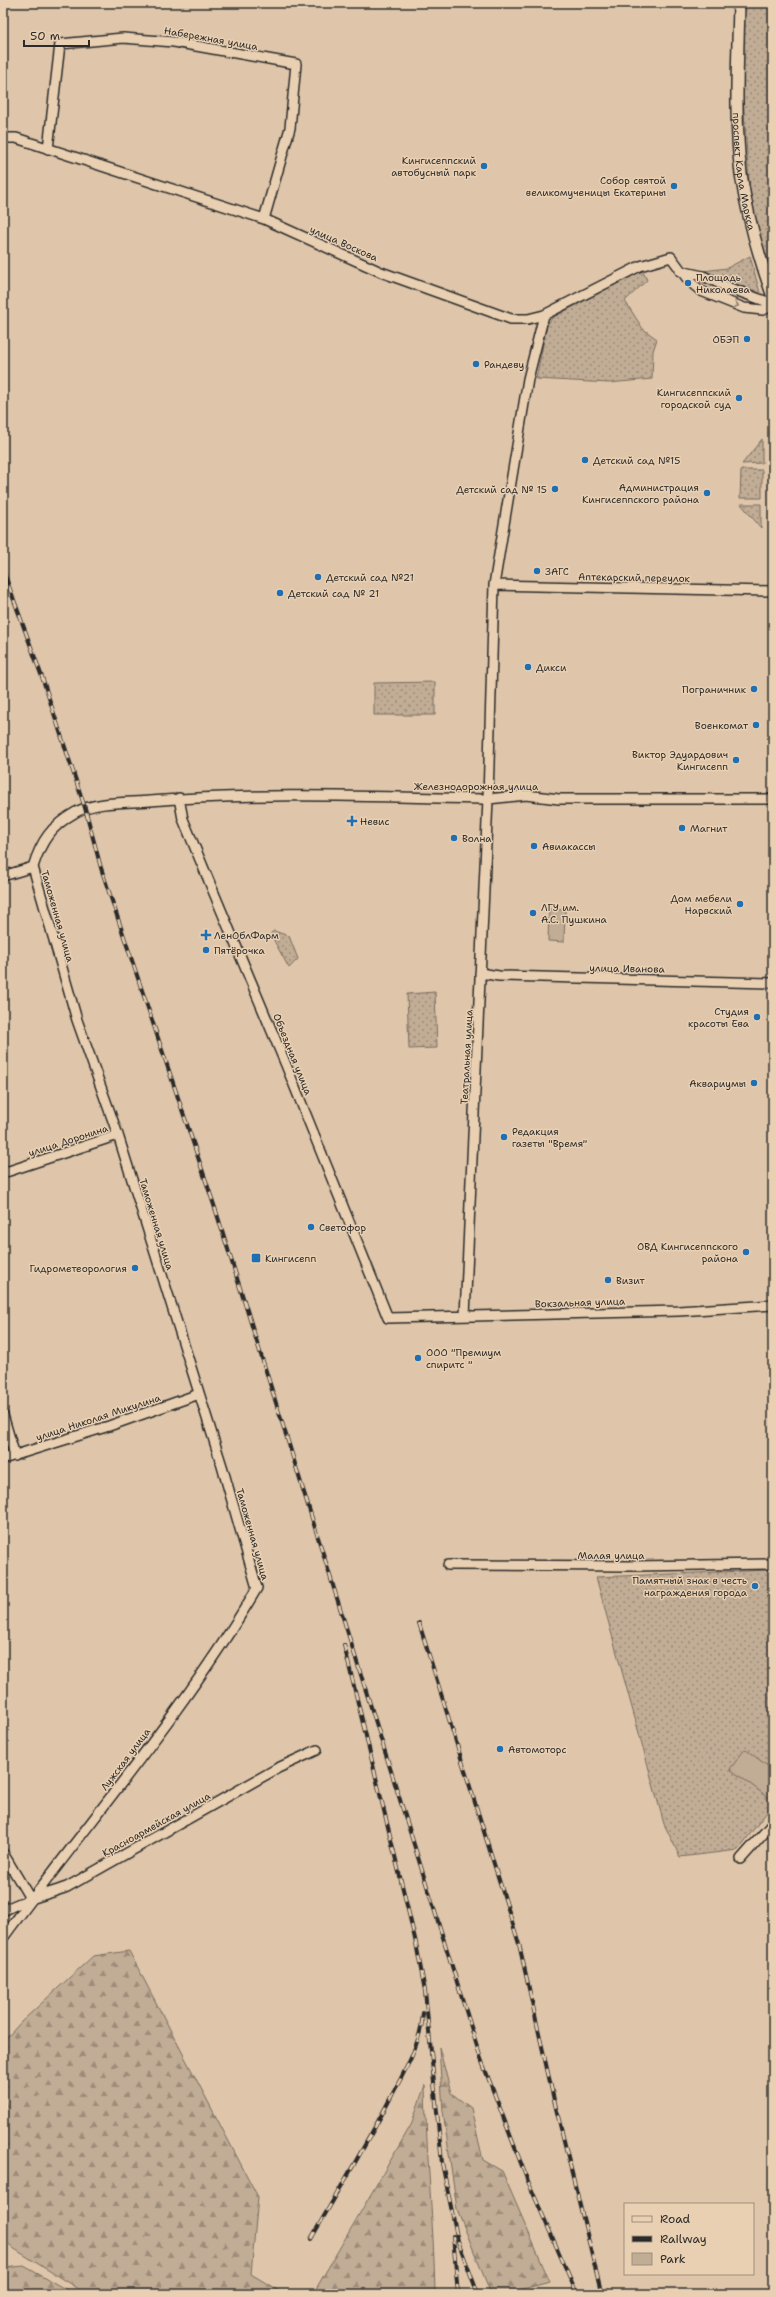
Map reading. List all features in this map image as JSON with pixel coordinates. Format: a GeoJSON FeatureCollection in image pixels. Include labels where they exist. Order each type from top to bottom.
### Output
{"type":"FeatureCollection","features":[{"type":"Feature","properties":{"kind":"main road","name":"проспект Карла Маркса"},"geometry":{"type":"LineString","coordinates":[[739,3],[738,136],[741,173],[755,245],[773,297]]}},
{"type":"Feature","properties":{"kind":"street","name":"Набережная улица"},"geometry":{"type":"LineString","coordinates":[[48,149],[60,44],[123,38],[174,42],[296,64],[290,128],[264,219]]}},
{"type":"Feature","properties":{"kind":"street","name":"улица Воскова"},"geometry":{"type":"LineString","coordinates":[[3,138],[16,138],[264,219],[382,272],[512,319],[528,319],[544,315],[640,266],[671,257],[680,271]]}},
{"type":"Feature","properties":{"kind":"street"},"geometry":{"type":"LineString","coordinates":[[680,271],[703,276],[773,305]]}},
{"type":"Feature","properties":{"kind":"street"},"geometry":{"type":"LineString","coordinates":[[680,271],[693,286],[723,301],[751,309],[763,310],[773,305]]}},
{"type":"Feature","properties":{"kind":"street"},"geometry":{"type":"LineString","coordinates":[[488,799],[494,585],[528,379],[544,315]]}},
{"type":"Feature","properties":{"kind":"street","name":"Аптекарский переулок"},"geometry":{"type":"LineString","coordinates":[[494,585],[773,591]]}},
{"type":"Feature","properties":{"kind":"street","name":"Железнодорожная улица"},"geometry":{"type":"LineString","coordinates":[[33,867],[39,848],[53,828],[76,812],[106,804],[179,798],[254,797],[488,799],[526,795],[559,799],[773,799]]}},
{"type":"Feature","properties":{"kind":"street","name":"Объездная улица"},"geometry":{"type":"LineString","coordinates":[[179,798],[183,819],[286,1065],[388,1318]]}},
{"type":"Feature","properties":{"kind":"street","name":"Театральная улица"},"geometry":{"type":"LineString","coordinates":[[465,1316],[488,799]]}},
{"type":"Feature","properties":{"kind":"street"},"geometry":{"type":"LineString","coordinates":[[3,876],[33,867]]}},
{"type":"Feature","properties":{"kind":"street","name":"Таможенная улица"},"geometry":{"type":"LineString","coordinates":[[33,867],[77,1020],[118,1135],[238,1516],[257,1588]]}},
{"type":"Feature","properties":{"kind":"street","name":"улица Иванова"},"geometry":{"type":"LineString","coordinates":[[480,973],[499,976],[773,983]]}},
{"type":"Feature","properties":{"kind":"street","name":"улица Доронина"},"geometry":{"type":"LineString","coordinates":[[3,1173],[118,1135]]}},
{"type":"Feature","properties":{"kind":"street","name":"Вокзальная улица"},"geometry":{"type":"LineString","coordinates":[[388,1318],[678,1311],[773,1305]]}},
{"type":"Feature","properties":{"kind":"street","name":"улица Николая Микулина"},"geometry":{"type":"LineString","coordinates":[[3,1459],[109,1426],[200,1394]]}},
{"type":"Feature","properties":{"kind":"street"},"geometry":{"type":"LineString","coordinates":[[3,1415],[15,1456]]}},
{"type":"Feature","properties":{"kind":"street","name":"Малая улица"},"geometry":{"type":"LineString","coordinates":[[448,1565],[633,1566],[773,1564]]}},
{"type":"Feature","properties":{"kind":"street","name":"Лужская улица"},"geometry":{"type":"LineString","coordinates":[[3,1938],[134,1767],[228,1637],[257,1588]]}},
{"type":"Feature","properties":{"kind":"street","name":"Красноармейская улица"},"geometry":{"type":"LineString","coordinates":[[3,1911],[17,1902],[31,1900],[67,1887],[278,1768],[317,1750]]}},
{"type":"Feature","properties":{"kind":"street"},"geometry":{"type":"LineString","coordinates":[[741,1859],[773,1822]]}},
{"type":"Feature","properties":{"kind":"street"},"geometry":{"type":"LineString","coordinates":[[3,1853],[31,1900]]}},
{"type":"Feature","properties":{"kind":"green space"},"geometry":{"type":"Polygon","coordinates":[[[740,3],[773,3],[773,297],[753,237],[739,42],[740,3]]]}},
{"type":"Feature","properties":{"kind":"green space"},"geometry":{"type":"Polygon","coordinates":[[[750,256],[760,293],[703,271],[727,268],[750,256]]]}},
{"type":"Feature","properties":{"kind":"green space"},"geometry":{"type":"Polygon","coordinates":[[[642,270],[647,280],[625,301],[643,329],[657,339],[653,351],[652,379],[609,383],[536,379],[547,325],[552,318],[642,270]]]}},
{"type":"Feature","properties":{"kind":"green space"},"geometry":{"type":"Polygon","coordinates":[[[762,439],[762,463],[742,464],[762,439]]]}},
{"type":"Feature","properties":{"kind":"green space"},"geometry":{"type":"Polygon","coordinates":[[[741,470],[762,470],[762,498],[740,498],[741,470]]]}},
{"type":"Feature","properties":{"kind":"green space"},"geometry":{"type":"Polygon","coordinates":[[[741,504],[761,504],[761,528],[741,504]]]}},
{"type":"Feature","properties":{"kind":"green space"},"geometry":{"type":"Polygon","coordinates":[[[435,682],[435,715],[374,715],[374,683],[435,682]]]}},
{"type":"Feature","properties":{"kind":"green space"},"geometry":{"type":"Polygon","coordinates":[[[549,909],[565,910],[564,942],[548,941],[549,909]]]}},
{"type":"Feature","properties":{"kind":"green space"},"geometry":{"type":"Polygon","coordinates":[[[274,931],[289,936],[298,959],[289,968],[272,937],[271,933],[274,931]]]}},
{"type":"Feature","properties":{"kind":"green space"},"geometry":{"type":"Polygon","coordinates":[[[435,992],[437,1048],[409,1049],[407,994],[435,992]]]}},
{"type":"Feature","properties":{"kind":"green space"},"geometry":{"type":"Polygon","coordinates":[[[769,1570],[773,1576],[773,1804],[738,1850],[680,1857],[664,1824],[596,1577],[769,1570]]]}},
{"type":"Feature","properties":{"kind":"green space"},"geometry":{"type":"Polygon","coordinates":[[[745,1749],[773,1770],[773,1801],[730,1769],[745,1749]]]}},
{"type":"Feature","properties":{"kind":"green space"},"geometry":{"type":"Polygon","coordinates":[[[129,1951],[258,2197],[251,2274],[284,2294],[86,2294],[13,2248],[3,2238],[3,2042],[21,2022],[93,1956],[129,1951]]]}},
{"type":"Feature","properties":{"kind":"green space"},"geometry":{"type":"Polygon","coordinates":[[[439,2047],[451,2093],[471,2108],[483,2160],[502,2171],[550,2282],[503,2294],[491,2294],[457,2209],[443,2111],[439,2047]]]}},
{"type":"Feature","properties":{"kind":"green space"},"geometry":{"type":"Polygon","coordinates":[[[425,2085],[435,2294],[313,2294],[411,2125],[425,2085]]]}},
{"type":"Feature","properties":{"kind":"green space"},"geometry":{"type":"Polygon","coordinates":[[[24,2266],[74,2294],[3,2294],[3,2268],[24,2266]]]}},
{"type":"Feature","properties":{"kind":"railway"},"geometry":{"type":"LineString","coordinates":[[3,570],[42,677],[85,808],[101,868],[216,1211],[481,2059],[527,2179],[577,2294]]}},
{"type":"Feature","properties":{"kind":"railway"},"geometry":{"type":"LineString","coordinates":[[419,1623],[519,1944],[554,2100],[601,2291]]}},
{"type":"Feature","properties":{"kind":"railway"},"geometry":{"type":"LineString","coordinates":[[344,1645],[416,1943],[425,1991],[442,2163],[458,2241],[478,2294]]}},
{"type":"Feature","properties":{"kind":"railway"},"geometry":{"type":"LineString","coordinates":[[311,2239],[373,2131],[407,2066],[416,2045],[422,2024],[423,2013]]}},
{"type":"Feature","properties":{"kind":"railway"},"geometry":{"type":"LineString","coordinates":[[453,2236],[458,2294]]}},
{"type":"Feature","properties":{"kind":"place","name":"Кингисеппский автобусный парк"},"geometry":{"type":"Point","coordinates":[484,166]}},
{"type":"Feature","properties":{"kind":"place","name":"Собор святой великомученицы Екатерины"},"geometry":{"type":"Point","coordinates":[674,186]}},
{"type":"Feature","properties":{"kind":"place","name":"Площадь Николаева"},"geometry":{"type":"Point","coordinates":[688,283]}},
{"type":"Feature","properties":{"kind":"place","name":"ОБЭП"},"geometry":{"type":"Point","coordinates":[747,339]}},
{"type":"Feature","properties":{"kind":"place","name":"Рандеву"},"geometry":{"type":"Point","coordinates":[476,364]}},
{"type":"Feature","properties":{"kind":"place","name":"Кингисеппский городской суд"},"geometry":{"type":"Point","coordinates":[739,398]}},
{"type":"Feature","properties":{"kind":"place","name":"Детский сад №15"},"geometry":{"type":"Point","coordinates":[585,460]}},
{"type":"Feature","properties":{"kind":"place","name":"Детский сад № 15"},"geometry":{"type":"Point","coordinates":[555,489]}},
{"type":"Feature","properties":{"kind":"place","name":"Администрация Кингисеппского района"},"geometry":{"type":"Point","coordinates":[707,493]}},
{"type":"Feature","properties":{"kind":"place","name":"ЗАГС"},"geometry":{"type":"Point","coordinates":[537,571]}},
{"type":"Feature","properties":{"kind":"place","name":"Детский сад №21"},"geometry":{"type":"Point","coordinates":[318,577]}},
{"type":"Feature","properties":{"kind":"place","name":"Детский сад № 21"},"geometry":{"type":"Point","coordinates":[280,593]}},
{"type":"Feature","properties":{"kind":"place","name":"Дикси"},"geometry":{"type":"Point","coordinates":[528,667]}},
{"type":"Feature","properties":{"kind":"place","name":"Пограничник"},"geometry":{"type":"Point","coordinates":[754,689]}},
{"type":"Feature","properties":{"kind":"place","name":"Военкомат"},"geometry":{"type":"Point","coordinates":[756,725]}},
{"type":"Feature","properties":{"kind":"place","name":"Виктор Эдуардович Кингисепп"},"geometry":{"type":"Point","coordinates":[736,760]}},
{"type":"Feature","properties":{"kind":"place","name":"Невис"},"geometry":{"type":"Point","coordinates":[352,821]}},
{"type":"Feature","properties":{"kind":"place","name":"Магнит"},"geometry":{"type":"Point","coordinates":[682,828]}},
{"type":"Feature","properties":{"kind":"place","name":"Волна"},"geometry":{"type":"Point","coordinates":[454,838]}},
{"type":"Feature","properties":{"kind":"place","name":"Авиакассы"},"geometry":{"type":"Point","coordinates":[534,846]}},
{"type":"Feature","properties":{"kind":"place","name":"Дом мебели Нарвский"},"geometry":{"type":"Point","coordinates":[740,904]}},
{"type":"Feature","properties":{"kind":"place","name":"ЛГУ им. А.С. Пушкина"},"geometry":{"type":"Point","coordinates":[533,913]}},
{"type":"Feature","properties":{"kind":"place","name":"ЛенОблФарм"},"geometry":{"type":"Point","coordinates":[206,935]}},
{"type":"Feature","properties":{"kind":"place","name":"Пятёрочка"},"geometry":{"type":"Point","coordinates":[206,950]}},
{"type":"Feature","properties":{"kind":"place","name":"Студия красоты Ева"},"geometry":{"type":"Point","coordinates":[757,1017]}},
{"type":"Feature","properties":{"kind":"place","name":"Аквариумы"},"geometry":{"type":"Point","coordinates":[754,1083]}},
{"type":"Feature","properties":{"kind":"place","name":"Редакция газеты \"Время\""},"geometry":{"type":"Point","coordinates":[504,1137]}},
{"type":"Feature","properties":{"kind":"place","name":"Светофор"},"geometry":{"type":"Point","coordinates":[311,1227]}},
{"type":"Feature","properties":{"kind":"place","name":"ОВД Кингисеппского района"},"geometry":{"type":"Point","coordinates":[746,1252]}},
{"type":"Feature","properties":{"kind":"place","name":"Кингисепп"},"geometry":{"type":"Point","coordinates":[256,1258]}},
{"type":"Feature","properties":{"kind":"place","name":"Гидрометеорология"},"geometry":{"type":"Point","coordinates":[135,1268]}},
{"type":"Feature","properties":{"kind":"place","name":"Визит"},"geometry":{"type":"Point","coordinates":[608,1280]}},
{"type":"Feature","properties":{"kind":"place","name":"ООО \"Премиум спиритс \""},"geometry":{"type":"Point","coordinates":[418,1358]}},
{"type":"Feature","properties":{"kind":"place","name":"Памятный знак в честь награждения города"},"geometry":{"type":"Point","coordinates":[755,1586]}},
{"type":"Feature","properties":{"kind":"place","name":"Автомоторс"},"geometry":{"type":"Point","coordinates":[500,1749]}}]}
